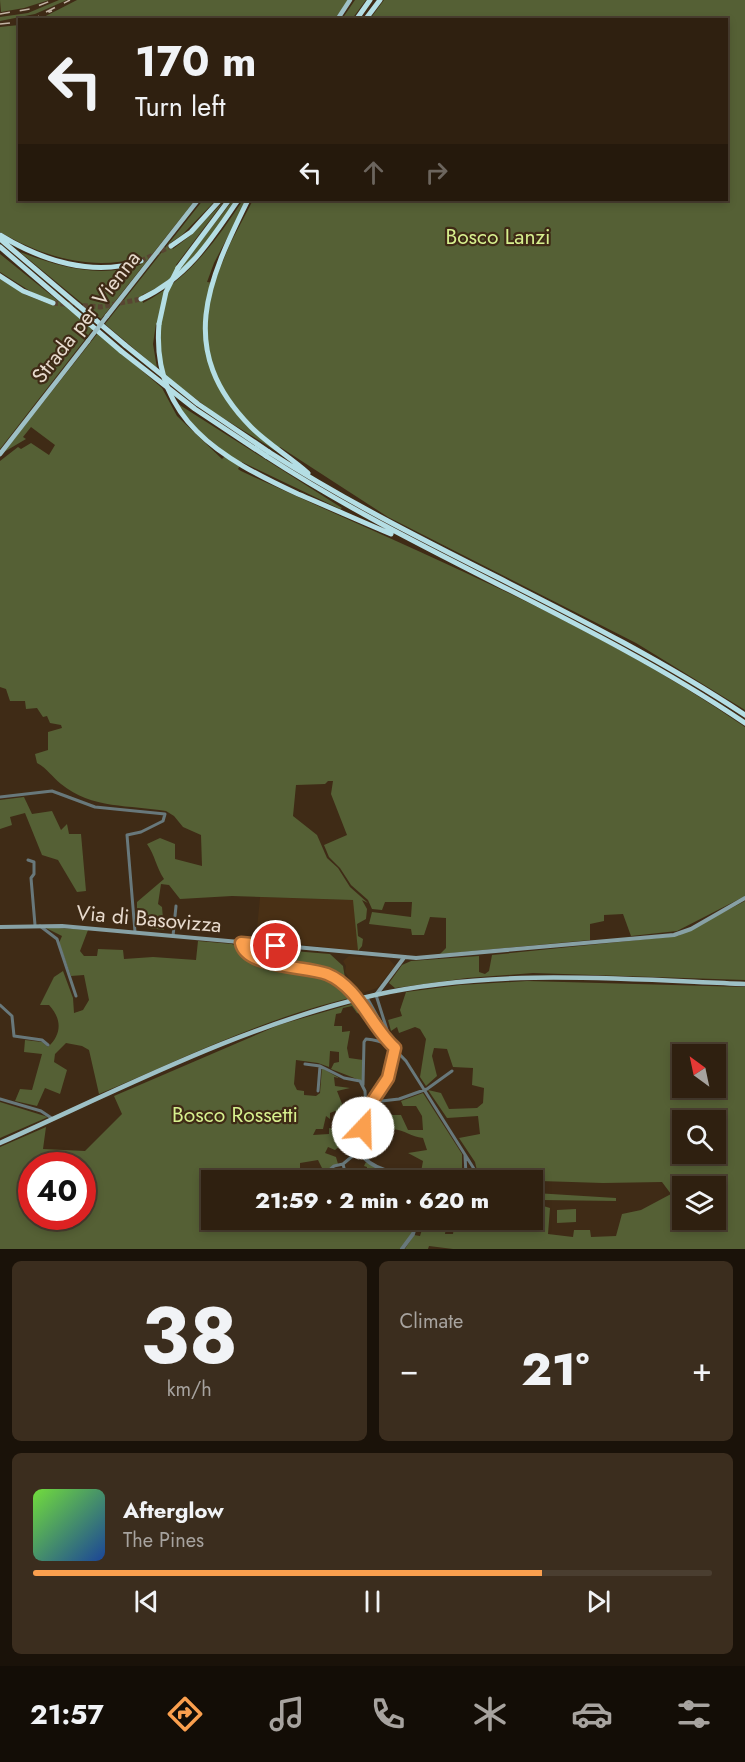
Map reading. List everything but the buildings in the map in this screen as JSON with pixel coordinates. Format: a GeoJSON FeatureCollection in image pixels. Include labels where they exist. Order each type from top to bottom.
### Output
{"type":"FeatureCollection","features":[{"type":"Feature","properties":{"kind":"highway"},"geometry":{"type":"LineString","coordinates":[[357,18],[370,0]]}},
{"type":"Feature","properties":{"kind":"highway"},"geometry":{"type":"LineString","coordinates":[[367,18],[380,0]]}},
{"type":"Feature","properties":{"kind":"highway"},"geometry":{"type":"LineString","coordinates":[[171,246],[191,232],[219,201]]}},
{"type":"Feature","properties":{"kind":"highway"},"geometry":{"type":"LineString","coordinates":[[228,201],[178,268],[166,292],[159,324],[158,357],[170,396],[187,421],[207,442],[240,465],[423,547]]}},
{"type":"Feature","properties":{"kind":"highway"},"geometry":{"type":"LineString","coordinates":[[141,299],[164,287],[196,260],[237,201]]}},
{"type":"Feature","properties":{"kind":"highway"},"geometry":{"type":"LineString","coordinates":[[248,201],[211,283],[205,324],[207,346],[214,369],[228,399],[244,420],[317,482]]}},
{"type":"Feature","properties":{"kind":"highway"},"geometry":{"type":"LineString","coordinates":[[0,237],[35,254],[86,268],[120,268],[141,261]]}},
{"type":"Feature","properties":{"kind":"highway"},"geometry":{"type":"LineString","coordinates":[[0,237],[123,348]]}},
{"type":"Feature","properties":{"kind":"highway"},"geometry":{"type":"LineString","coordinates":[[0,247],[195,409],[350,508],[611,641],[704,695],[745,723]]}},
{"type":"Feature","properties":{"kind":"highway"},"geometry":{"type":"LineString","coordinates":[[0,276],[23,291],[52,303]]}},
{"type":"Feature","properties":{"kind":"highway"},"geometry":{"type":"LineString","coordinates":[[267,454],[423,540],[624,640],[745,714]]}},
{"type":"Feature","properties":{"kind":"main road"},"geometry":{"type":"LineString","coordinates":[[338,18],[350,0]]}},
{"type":"Feature","properties":{"kind":"main road","name":"Strada per Vienna"},"geometry":{"type":"LineString","coordinates":[[0,454],[197,201]]}},
{"type":"Feature","properties":{"kind":"main road","name":"Via di Basovizza"},"geometry":{"type":"LineString","coordinates":[[0,927],[37,925],[135,932],[403,958],[674,935],[691,929],[745,898]]}},
{"type":"Feature","properties":{"kind":"main road"},"geometry":{"type":"LineString","coordinates":[[376,995],[403,958]]}},
{"type":"Feature","properties":{"kind":"main road"},"geometry":{"type":"LineString","coordinates":[[0,1143],[263,1028],[366,997],[462,981],[522,977],[745,984]]}},
{"type":"Feature","properties":{"kind":"street"},"geometry":{"type":"LineString","coordinates":[[0,797],[35,792],[60,792],[95,807],[162,813],[166,816],[163,821],[141,832],[127,835],[135,932]]}},
{"type":"Feature","properties":{"kind":"street"},"geometry":{"type":"LineString","coordinates":[[28,860],[34,862],[34,874],[31,879],[37,925],[57,939],[76,996]]}},
{"type":"Feature","properties":{"kind":"street"},"geometry":{"type":"LineString","coordinates":[[173,936],[176,906]]}},
{"type":"Feature","properties":{"kind":"street"},"geometry":{"type":"LineString","coordinates":[[241,943],[244,951],[253,958],[327,974],[349,990],[425,1090],[474,1170]]}},
{"type":"Feature","properties":{"kind":"street"},"geometry":{"type":"LineString","coordinates":[[376,995],[389,1036]]}},
{"type":"Feature","properties":{"kind":"street"},"geometry":{"type":"LineString","coordinates":[[366,997],[395,1048],[388,1078],[366,1111]]}},
{"type":"Feature","properties":{"kind":"street"},"geometry":{"type":"LineString","coordinates":[[0,1005],[12,1016],[14,1036],[42,1040],[48,1045]]}},
{"type":"Feature","properties":{"kind":"street"},"geometry":{"type":"LineString","coordinates":[[363,1158],[361,1148],[366,1111],[363,1085],[366,1039],[380,1039],[395,1048]]}},
{"type":"Feature","properties":{"kind":"street"},"geometry":{"type":"LineString","coordinates":[[305,1064],[320,1066],[344,1078],[358,1080],[363,1085]]}},
{"type":"Feature","properties":{"kind":"street"},"geometry":{"type":"LineString","coordinates":[[318,1091],[320,1066]]}},
{"type":"Feature","properties":{"kind":"street"},"geometry":{"type":"LineString","coordinates":[[373,1102],[399,1099],[425,1090],[452,1071]]}},
{"type":"Feature","properties":{"kind":"street"},"geometry":{"type":"LineString","coordinates":[[0,1099],[41,1111],[53,1119]]}},
{"type":"Feature","properties":{"kind":"street"},"geometry":{"type":"LineString","coordinates":[[335,1123],[338,1132],[354,1140],[361,1148]]}},
{"type":"Feature","properties":{"kind":"street"},"geometry":{"type":"LineString","coordinates":[[329,1170],[334,1166],[343,1164],[361,1148]]}},
{"type":"Feature","properties":{"kind":"street"},"geometry":{"type":"LineString","coordinates":[[356,1154],[390,1170]]}},
{"type":"Feature","properties":{"kind":"street"},"geometry":{"type":"LineString","coordinates":[[465,1154],[466,1170]]}},
{"type":"Feature","properties":{"kind":"street"},"geometry":{"type":"LineString","coordinates":[[466,1161],[471,1162]]}},
{"type":"Feature","properties":{"kind":"street"},"geometry":{"type":"LineString","coordinates":[[343,1164],[344,1170]]}},
{"type":"Feature","properties":{"kind":"street"},"geometry":{"type":"LineString","coordinates":[[402,1249],[414,1230]]}},
{"type":"Feature","properties":{"kind":"shaded area"},"geometry":{"type":"Polygon","coordinates":[[[260,897],[354,900],[358,951],[272,941],[271,931],[257,929],[260,897]]]}},
{"type":"Feature","properties":{"kind":"shaded area"},"geometry":{"type":"Polygon","coordinates":[[[349,956],[389,959],[395,966],[377,988],[360,994],[345,972],[346,966],[343,961],[349,956]]]}},
{"type":"Feature","properties":{"kind":"green space"},"geometry":{"type":"Polygon","coordinates":[[[0,0],[49,0],[1,12],[0,0]]]}},
{"type":"Feature","properties":{"kind":"green space"},"geometry":{"type":"Polygon","coordinates":[[[59,0],[67,0],[35,14],[0,21],[0,17],[28,13],[59,0]]]}},
{"type":"Feature","properties":{"kind":"green space"},"geometry":{"type":"Polygon","coordinates":[[[77,0],[348,0],[336,18],[42,18],[77,0]]]}},
{"type":"Feature","properties":{"kind":"green space"},"geometry":{"type":"Polygon","coordinates":[[[355,0],[366,0],[353,18],[343,18],[355,0]]]}},
{"type":"Feature","properties":{"kind":"green space","name":"Bosco Lanzi"},"geometry":{"type":"Polygon","coordinates":[[[384,0],[745,0],[745,710],[636,643],[388,517],[280,447],[276,451],[212,411],[162,373],[160,324],[156,324],[153,344],[157,368],[105,324],[202,201],[215,201],[182,235],[170,243],[173,249],[190,236],[224,201],[176,265],[179,269],[232,201],[235,201],[196,255],[171,278],[142,295],[143,303],[174,283],[200,258],[242,201],[246,201],[214,263],[207,282],[214,283],[230,244],[252,201],[728,201],[728,18],[371,18],[384,0]]]}},
{"type":"Feature","properties":{"kind":"green space"},"geometry":{"type":"Polygon","coordinates":[[[18,25],[18,201],[194,201],[101,319],[20,252],[65,266],[95,271],[111,271],[142,264],[139,258],[103,263],[68,259],[50,255],[0,232],[0,27],[18,25]]]}},
{"type":"Feature","properties":{"kind":"green space"},"geometry":{"type":"Polygon","coordinates":[[[0,254],[93,329],[0,449],[0,279],[26,295],[52,305],[0,272],[0,254]]]}},
{"type":"Feature","properties":{"kind":"green space"},"geometry":{"type":"Polygon","coordinates":[[[98,333],[162,388],[177,416],[222,459],[227,454],[197,429],[175,402],[342,508],[242,462],[238,469],[241,471],[499,588],[563,620],[625,653],[745,727],[745,896],[677,931],[631,936],[623,914],[604,915],[604,921],[590,924],[590,940],[440,954],[446,948],[446,918],[430,917],[424,935],[412,935],[411,929],[369,924],[372,912],[411,917],[412,902],[385,902],[382,910],[372,909],[368,900],[351,885],[340,868],[329,857],[324,845],[347,835],[331,794],[333,781],[328,781],[325,784],[296,785],[293,816],[317,835],[327,858],[338,868],[350,887],[368,903],[362,900],[367,909],[366,919],[357,924],[358,936],[363,939],[358,951],[353,900],[232,896],[180,899],[169,885],[161,884],[158,904],[162,907],[164,930],[149,928],[150,916],[137,917],[137,902],[164,879],[147,844],[160,838],[175,844],[175,859],[202,866],[201,835],[183,827],[174,816],[166,811],[98,802],[85,798],[61,784],[37,763],[35,754],[48,750],[48,732],[62,728],[61,725],[50,723],[47,716],[43,717],[37,708],[26,709],[25,701],[10,701],[6,689],[0,687],[0,461],[18,447],[21,449],[31,443],[49,455],[55,445],[31,427],[23,437],[26,439],[4,452],[98,333]]]}},
{"type":"Feature","properties":{"kind":"green space"},"geometry":{"type":"Polygon","coordinates":[[[24,797],[32,814],[52,811],[61,830],[67,824],[69,834],[81,834],[86,891],[77,892],[58,860],[42,855],[25,813],[10,817],[12,825],[0,829],[0,800],[24,797]]]}},
{"type":"Feature","properties":{"kind":"green space"},"geometry":{"type":"Polygon","coordinates":[[[745,901],[745,980],[533,973],[467,978],[395,988],[389,983],[402,965],[411,961],[479,956],[479,972],[485,974],[489,971],[492,955],[678,936],[745,901]]]}},
{"type":"Feature","properties":{"kind":"green space"},"geometry":{"type":"Polygon","coordinates":[[[44,927],[88,930],[80,951],[84,956],[97,956],[98,949],[123,950],[124,959],[153,957],[196,960],[198,941],[232,944],[239,948],[243,955],[260,963],[320,975],[330,979],[347,992],[350,988],[330,973],[305,965],[254,956],[245,947],[330,954],[343,966],[345,978],[358,996],[325,1004],[259,1026],[99,1094],[89,1050],[66,1043],[55,1054],[54,1062],[67,1070],[60,1094],[45,1088],[37,1106],[15,1101],[20,1089],[32,1090],[42,1054],[24,1052],[25,1040],[42,1042],[48,1047],[58,1032],[58,1021],[53,1010],[49,1005],[40,1005],[54,977],[63,971],[73,998],[74,1013],[83,1010],[89,1000],[84,975],[71,976],[59,943],[62,936],[44,927]]]}},
{"type":"Feature","properties":{"kind":"green space"},"geometry":{"type":"Polygon","coordinates":[[[527,981],[745,987],[745,1249],[453,1249],[429,1246],[428,1249],[405,1249],[414,1235],[420,1236],[422,1230],[446,1230],[445,1234],[453,1234],[454,1230],[543,1230],[543,1206],[550,1208],[548,1234],[573,1237],[574,1230],[590,1230],[591,1237],[616,1236],[622,1214],[641,1210],[671,1194],[662,1182],[543,1181],[543,1170],[477,1170],[475,1162],[459,1138],[480,1134],[478,1116],[447,1118],[428,1090],[441,1093],[449,1109],[477,1108],[483,1103],[484,1088],[472,1085],[473,1068],[453,1067],[447,1049],[434,1048],[432,1056],[437,1076],[426,1086],[420,1077],[426,1039],[420,1029],[415,1027],[399,1033],[397,1027],[391,1031],[388,1020],[402,1016],[400,1010],[406,992],[460,985],[527,981]]]}},
{"type":"Feature","properties":{"kind":"green space","name":"Bosco Rossetti"},"geometry":{"type":"Polygon","coordinates":[[[355,1003],[386,1041],[376,1037],[370,1022],[366,1021],[364,1015],[357,1013],[352,1006],[343,1008],[341,1013],[336,1014],[334,1026],[342,1026],[342,1032],[350,1031],[347,1048],[349,1058],[363,1060],[362,1081],[331,1069],[334,1063],[339,1062],[339,1052],[330,1051],[329,1067],[296,1060],[294,1084],[297,1090],[304,1091],[304,1095],[316,1096],[320,1093],[322,1068],[339,1078],[334,1077],[335,1086],[350,1088],[337,1091],[346,1114],[341,1117],[335,1111],[330,1113],[330,1119],[326,1116],[323,1129],[316,1129],[313,1135],[329,1134],[329,1128],[335,1129],[335,1142],[340,1146],[335,1150],[328,1147],[325,1153],[336,1157],[338,1164],[328,1170],[323,1170],[318,1160],[300,1163],[300,1170],[201,1170],[201,1230],[389,1230],[390,1232],[412,1230],[411,1236],[401,1249],[0,1249],[0,1147],[46,1127],[43,1149],[85,1151],[122,1114],[114,1096],[279,1025],[355,1003]]]}},
{"type":"Feature","properties":{"kind":"green space"},"geometry":{"type":"Polygon","coordinates":[[[423,1093],[462,1154],[462,1170],[421,1170],[423,1161],[408,1153],[427,1150],[423,1138],[393,1129],[387,1122],[379,1121],[386,1115],[401,1115],[408,1130],[423,1130],[422,1116],[416,1106],[403,1106],[401,1101],[423,1093]]]}},
{"type":"Feature","properties":{"kind":"green space"},"geometry":{"type":"Polygon","coordinates":[[[0,1102],[48,1117],[0,1138],[0,1102]]]}},
{"type":"Feature","properties":{"kind":"green space"},"geometry":{"type":"Polygon","coordinates":[[[366,1162],[375,1167],[375,1170],[367,1170],[364,1166],[366,1162]]]}},
{"type":"Feature","properties":{"kind":"green space"},"geometry":{"type":"Polygon","coordinates":[[[543,1193],[616,1198],[616,1201],[543,1200],[543,1193]]]}},
{"type":"Feature","properties":{"kind":"green space"},"geometry":{"type":"Polygon","coordinates":[[[576,1209],[576,1222],[557,1223],[557,1210],[576,1209]]]}},
{"type":"Feature","properties":{"kind":"tunnel"},"geometry":{"type":"LineString","coordinates":[[141,261],[171,246]]}},
{"type":"Feature","properties":{"kind":"tunnel"},"geometry":{"type":"LineString","coordinates":[[53,303],[100,307],[141,299]]}},
{"type":"Feature","properties":{"kind":"railway"},"geometry":{"type":"LineString","coordinates":[[0,14],[30,9],[53,0]]}},
{"type":"Feature","properties":{"kind":"railway"},"geometry":{"type":"LineString","coordinates":[[46,12],[70,0]]}},
{"type":"Feature","properties":{"kind":"railway"},"geometry":{"type":"LineString","coordinates":[[35,18],[52,11]]}},
{"type":"Feature","properties":{"kind":"railway"},"geometry":{"type":"LineString","coordinates":[[0,24],[18,22]]}},
{"type":"Feature","properties":{"kind":"route"},"geometry":{"type":"LineString","coordinates":[[276,946],[241,943],[244,951],[253,958],[320,972],[335,978],[345,986],[395,1048],[388,1078],[366,1111],[363,1128]]}}]}
